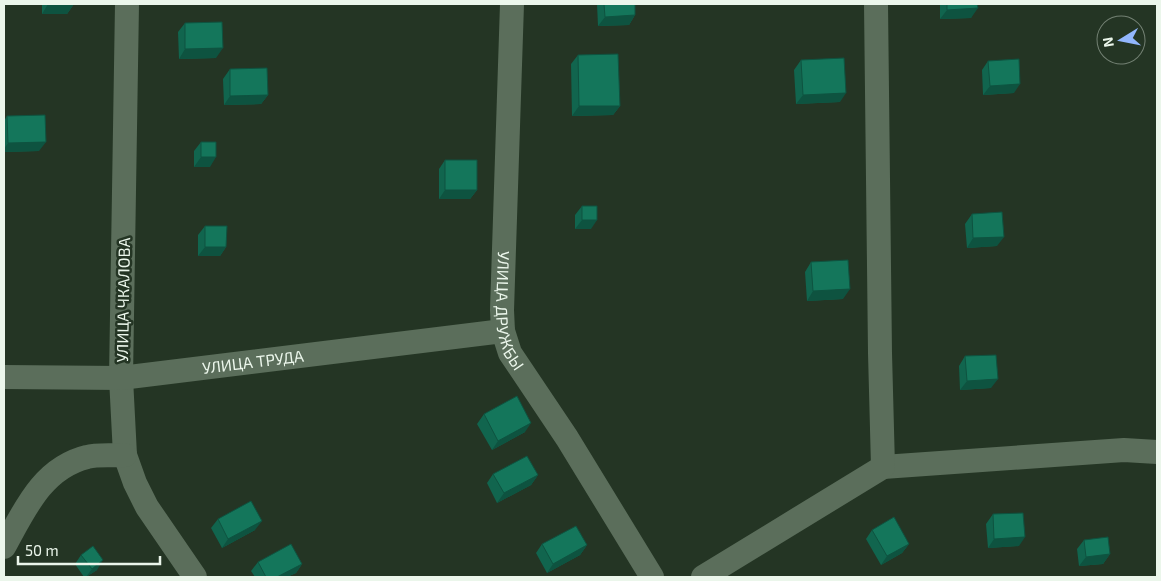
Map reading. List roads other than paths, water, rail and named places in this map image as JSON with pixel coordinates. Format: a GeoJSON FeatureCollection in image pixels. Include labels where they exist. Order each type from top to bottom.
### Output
{"type":"FeatureCollection","features":[{"type":"Feature","properties":{"kind":"street","name":"УЛИЦА ЧКАЛОВА"},"geometry":{"type":"LineString","coordinates":[[127,4],[121,378],[125,455],[135,483],[147,507],[195,577]]}},
{"type":"Feature","properties":{"kind":"street","name":"УЛИЦА ДРУЖБЫ"},"geometry":{"type":"LineString","coordinates":[[512,4],[502,310],[503,331],[510,353],[567,438],[652,577]]}},
{"type":"Feature","properties":{"kind":"street"},"geometry":{"type":"LineString","coordinates":[[876,4],[883,468]]}},
{"type":"Feature","properties":{"kind":"street","name":"УЛИЦА ТРУДА"},"geometry":{"type":"LineString","coordinates":[[4,377],[121,378],[503,331]]}},
{"type":"Feature","properties":{"kind":"street"},"geometry":{"type":"LineString","coordinates":[[703,577],[883,468],[1124,450],[1157,452]]}},
{"type":"Feature","properties":{"kind":"street"},"geometry":{"type":"LineString","coordinates":[[4,547],[29,500],[42,484],[63,466],[88,457],[125,455]]}}]}
